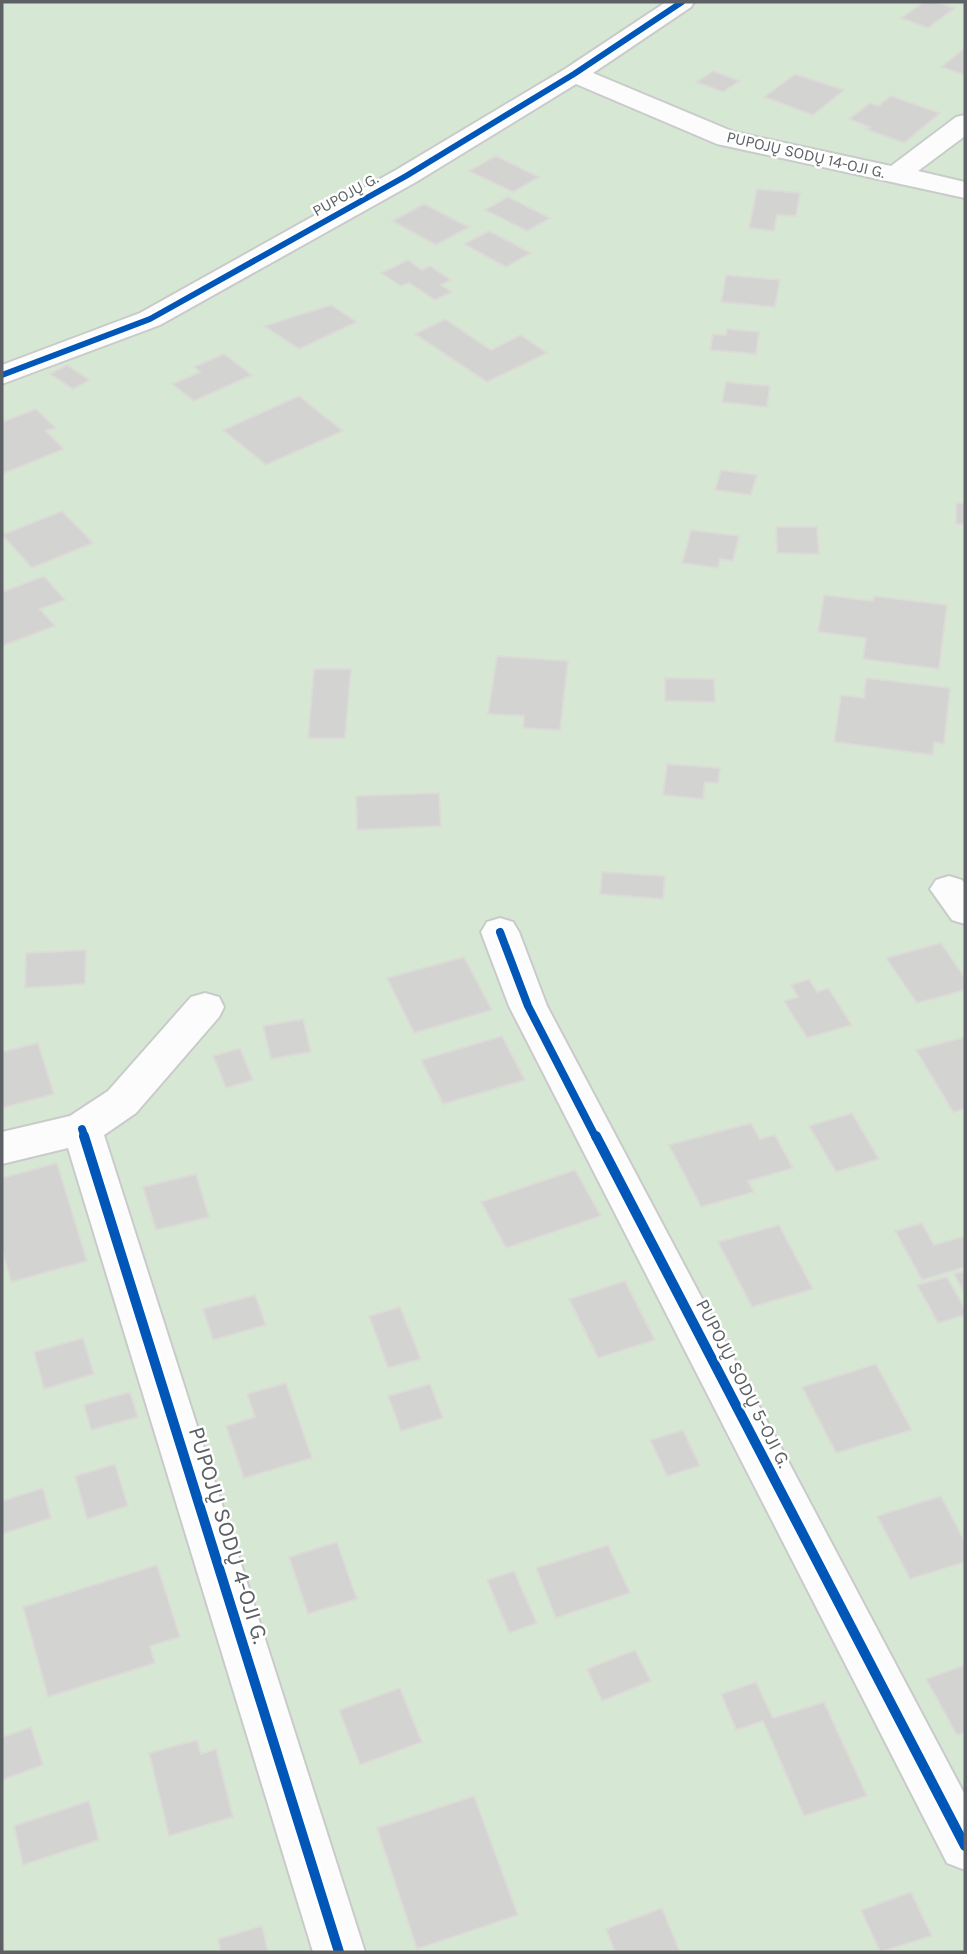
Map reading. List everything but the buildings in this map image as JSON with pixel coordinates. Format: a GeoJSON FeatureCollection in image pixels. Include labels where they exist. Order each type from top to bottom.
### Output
{"type":"FeatureCollection","features":[{"type":"Feature","properties":{"kind":"street","name":"PUPOJŲ G."},"geometry":{"type":"LineString","coordinates":[[2,375],[150,319],[406,176],[574,74],[682,2]]}},
{"type":"Feature","properties":{"kind":"street","name":"PUPOJŲ SODŲ 14-OJI G."},"geometry":{"type":"LineString","coordinates":[[574,74],[726,138],[965,190]]}},
{"type":"Feature","properties":{"kind":"street"},"geometry":{"type":"LineString","coordinates":[[897,174],[965,123]]}},
{"type":"Feature","properties":{"kind":"street","name":"PUPOJŲ SODŲ 5-OJI G."},"geometry":{"type":"LineString","coordinates":[[500,932],[534,1018],[965,1846]]}},
{"type":"Feature","properties":{"kind":"street"},"geometry":{"type":"LineString","coordinates":[[2,1148],[82,1129],[122,1102],[205,1007]]}},
{"type":"Feature","properties":{"kind":"street","name":"PUPOJŲ SODŲ 4-OJI G."},"geometry":{"type":"LineString","coordinates":[[82,1129],[339,1952]]}},
{"type":"Feature","properties":{"kind":"green space"},"geometry":{"type":"Polygon","coordinates":[[[2,2],[965,2],[965,1952],[2,1952],[2,2]]]}},
{"type":"Feature","properties":{"kind":"cycle path"},"geometry":{"type":"LineString","coordinates":[[2,375],[150,319],[406,176],[574,74],[682,2]]}},
{"type":"Feature","properties":{"kind":"cycle path"},"geometry":{"type":"LineString","coordinates":[[500,932],[528,1006],[965,1846]]}},
{"type":"Feature","properties":{"kind":"cycle path"},"geometry":{"type":"LineString","coordinates":[[82,1129],[339,1952]]}}]}
